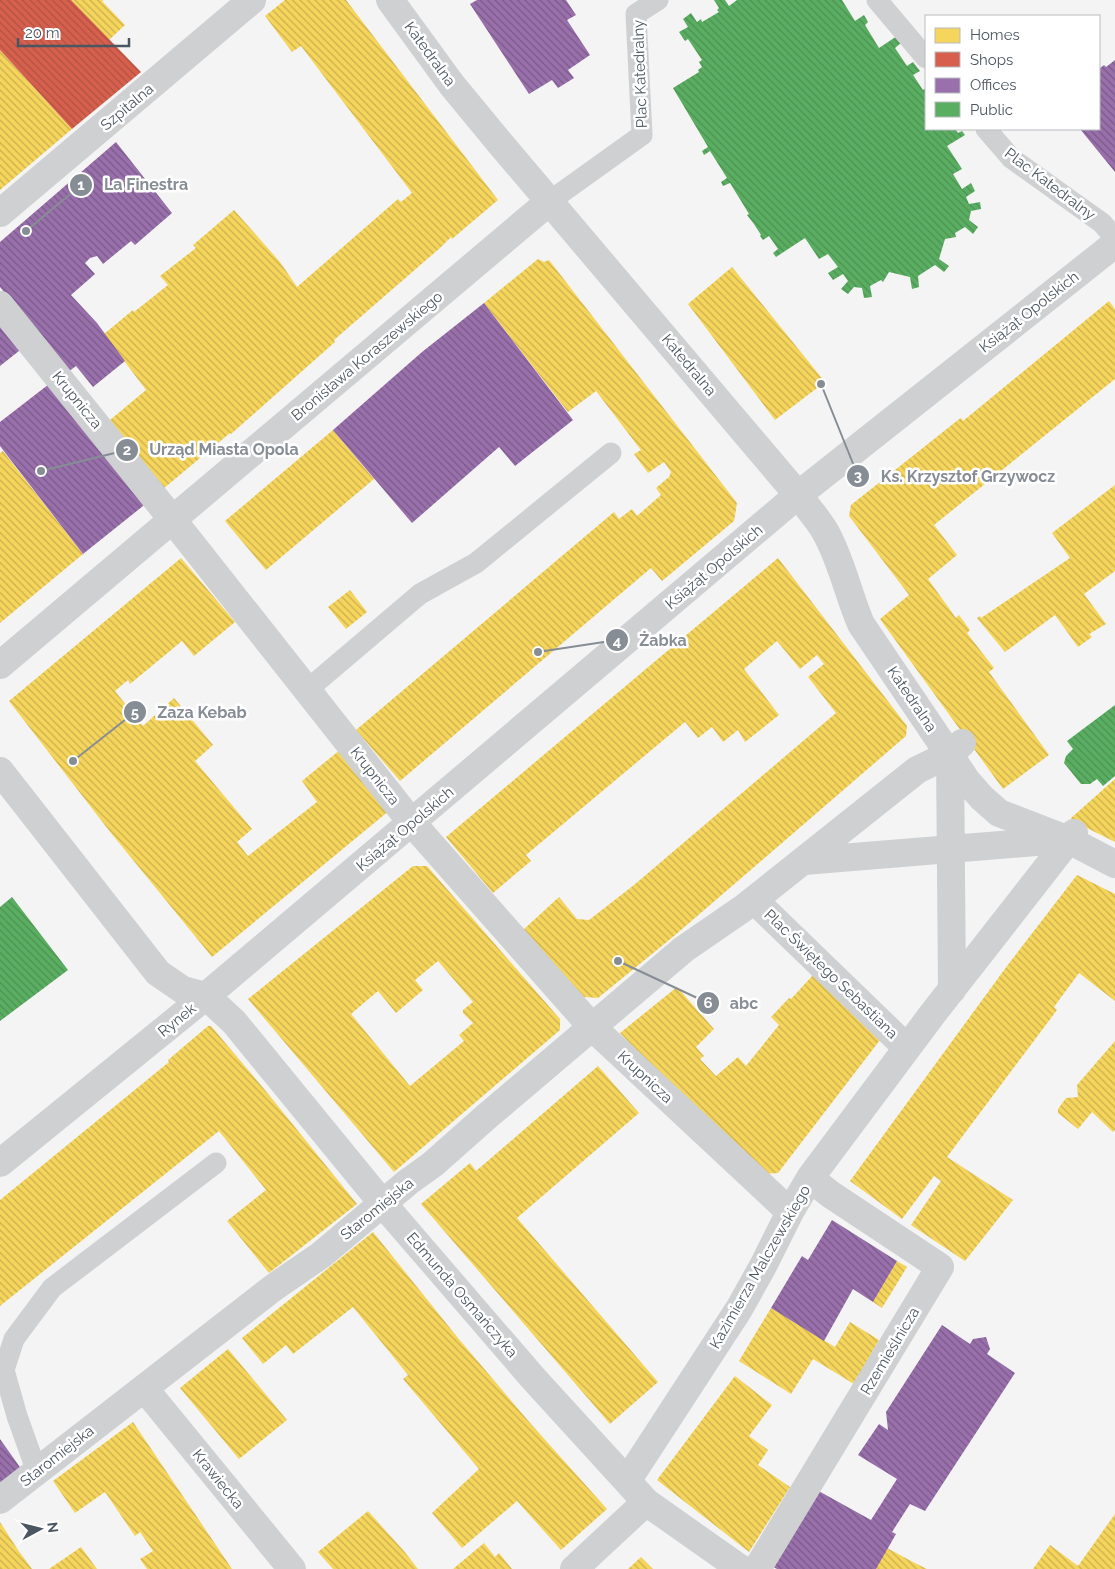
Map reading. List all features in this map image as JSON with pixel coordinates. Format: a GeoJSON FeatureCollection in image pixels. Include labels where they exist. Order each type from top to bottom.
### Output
{"type":"FeatureCollection","features":[{"type":"Feature","properties":{"kind":"street","name":"Szpitalna"},"geometry":{"type":"LineString","coordinates":[[0,213],[252,0]]}},
{"type":"Feature","properties":{"kind":"street","name":"Katedralna"},"geometry":{"type":"LineString","coordinates":[[390,0],[452,86],[498,142],[798,495],[829,539],[861,624],[956,749]]}},
{"type":"Feature","properties":{"kind":"street","name":"Bronisława Koraszewskiego"},"geometry":{"type":"LineString","coordinates":[[0,665],[550,201]]}},
{"type":"Feature","properties":{"kind":"street","name":"Książąt Opolskich"},"geometry":{"type":"LineString","coordinates":[[206,996],[798,495],[1115,244]]}},
{"type":"Feature","properties":{"kind":"street","name":"Krupnicza"},"geometry":{"type":"LineString","coordinates":[[0,305],[173,520],[412,823],[592,1026],[790,1212]]}},
{"type":"Feature","properties":{"kind":"street"},"geometry":{"type":"LineString","coordinates":[[956,749],[967,781],[999,813],[1071,836],[1115,864]]}},
{"type":"Feature","properties":{"kind":"street"},"geometry":{"type":"LineString","coordinates":[[952,990],[951,849],[956,749]]}},
{"type":"Feature","properties":{"kind":"street","name":"Plac Świętego Sebastiana"},"geometry":{"type":"LineString","coordinates":[[956,749],[917,770],[750,904],[904,1053],[1071,836]]}},
{"type":"Feature","properties":{"kind":"street","name":"Rynek"},"geometry":{"type":"LineString","coordinates":[[0,771],[158,973],[183,990],[206,996]]}},
{"type":"Feature","properties":{"kind":"street"},"geometry":{"type":"LineString","coordinates":[[804,861],[951,849],[1071,836]]}},
{"type":"Feature","properties":{"kind":"street","name":"Staromiejska"},"geometry":{"type":"LineString","coordinates":[[0,1500],[273,1288],[321,1255],[433,1164],[684,949],[750,904]]}},
{"type":"Feature","properties":{"kind":"street","name":"Rynek"},"geometry":{"type":"LineString","coordinates":[[0,1164],[206,996]]}},
{"type":"Feature","properties":{"kind":"street","name":"Edmunda Osmańczyka"},"geometry":{"type":"LineString","coordinates":[[206,996],[234,1022],[383,1204],[533,1378],[646,1502],[741,1569]]}},
{"type":"Feature","properties":{"kind":"street","name":"Kazimierza Malczewskiego"},"geometry":{"type":"LineString","coordinates":[[627,1481],[739,1309],[810,1178],[904,1053]]}},
{"type":"Feature","properties":{"kind":"street","name":"Rzemieślnicza"},"geometry":{"type":"LineString","coordinates":[[757,1569],[940,1267],[830,1194],[810,1178]]}},
{"type":"Feature","properties":{"kind":"street","name":"Krawiecka"},"geometry":{"type":"LineString","coordinates":[[144,1388],[292,1569]]}},
{"type":"Feature","properties":{"kind":"street"},"geometry":{"type":"LineString","coordinates":[[574,1569],[646,1502]]}},
{"type":"Feature","properties":{"kind":"lane","name":"Plac Katedralny"},"geometry":{"type":"LineString","coordinates":[[550,201],[642,135],[636,14],[658,0]]}},
{"type":"Feature","properties":{"kind":"lane"},"geometry":{"type":"LineString","coordinates":[[877,0],[925,57]]}},
{"type":"Feature","properties":{"kind":"lane","name":"Plac Katedralny"},"geometry":{"type":"LineString","coordinates":[[987,130],[1011,158],[1102,223],[1115,238]]}},
{"type":"Feature","properties":{"kind":"lane"},"geometry":{"type":"LineString","coordinates":[[307,690],[420,594],[476,563],[611,453]]}},
{"type":"Feature","properties":{"kind":"lane"},"geometry":{"type":"LineString","coordinates":[[37,1472],[17,1416],[4,1370],[14,1339],[52,1288],[216,1163]]}},
{"type":"Feature","properties":{"kind":"building: Homes"},"geometry":{"type":"Polygon","coordinates":[[[71,0],[104,0],[102,1],[125,25],[109,40],[71,0]]]}},
{"type":"Feature","properties":{"kind":"building: Homes"},"geometry":{"type":"Polygon","coordinates":[[[285,0],[346,0],[498,200],[452,239],[451,237],[231,434],[163,489],[110,420],[146,390],[104,334],[168,285],[160,276],[196,248],[193,245],[234,210],[280,262],[297,287],[398,199],[401,202],[412,193],[301,46],[292,52],[265,16],[285,0]]]}},
{"type":"Feature","properties":{"kind":"building: Homes"},"geometry":{"type":"Polygon","coordinates":[[[0,50],[72,129],[0,190],[0,50]]]}},
{"type":"Feature","properties":{"kind":"building: Homes"},"geometry":{"type":"Polygon","coordinates":[[[538,259],[544,262],[549,260],[737,503],[734,521],[662,581],[651,568],[400,781],[356,730],[614,512],[619,519],[632,509],[637,516],[661,495],[656,488],[669,477],[671,472],[664,462],[648,473],[634,454],[641,450],[596,391],[568,412],[484,303],[538,259]]]}},
{"type":"Feature","properties":{"kind":"building: Homes"},"geometry":{"type":"Polygon","coordinates":[[[732,267],[825,382],[775,420],[688,304],[732,267]]]}},
{"type":"Feature","properties":{"kind":"building: Homes"},"geometry":{"type":"Polygon","coordinates":[[[1109,301],[1115,309],[1115,379],[934,525],[957,555],[928,579],[956,618],[959,615],[970,630],[967,633],[994,668],[989,672],[1049,755],[1003,789],[880,619],[909,595],[849,516],[851,505],[958,420],[961,418],[963,421],[1109,301]]]}},
{"type":"Feature","properties":{"kind":"building: Homes"},"geometry":{"type":"Polygon","coordinates":[[[333,430],[374,479],[266,570],[225,521],[333,430]]]}},
{"type":"Feature","properties":{"kind":"building: Homes"},"geometry":{"type":"Polygon","coordinates":[[[3,451],[83,554],[0,623],[0,453],[3,451]]]}},
{"type":"Feature","properties":{"kind":"building: Homes"},"geometry":{"type":"Polygon","coordinates":[[[1115,485],[1115,571],[1084,594],[1106,624],[1089,634],[1092,637],[1078,647],[1055,615],[1005,652],[977,618],[980,616],[981,618],[1070,558],[1052,533],[1115,485]]]}},
{"type":"Feature","properties":{"kind":"building: Homes"},"geometry":{"type":"Polygon","coordinates":[[[181,558],[235,622],[194,656],[182,641],[130,684],[128,680],[115,691],[143,726],[174,698],[213,745],[195,761],[252,829],[237,842],[248,856],[317,802],[302,781],[341,749],[390,810],[212,957],[111,833],[9,701],[181,558]]]}},
{"type":"Feature","properties":{"kind":"building: Homes"},"geometry":{"type":"Polygon","coordinates":[[[778,558],[907,726],[906,736],[674,936],[598,998],[584,997],[523,930],[559,897],[577,919],[589,920],[634,885],[836,713],[808,677],[824,664],[817,655],[800,669],[777,641],[744,669],[779,715],[745,742],[738,730],[723,742],[712,727],[698,738],[685,722],[526,855],[531,861],[493,893],[446,837],[778,558]]]}},
{"type":"Feature","properties":{"kind":"building: Homes"},"geometry":{"type":"Polygon","coordinates":[[[350,590],[367,612],[346,629],[328,607],[350,590]]]}},
{"type":"Feature","properties":{"kind":"building: Homes"},"geometry":{"type":"Polygon","coordinates":[[[1115,779],[1115,842],[1071,820],[1071,818],[1115,779]]]}},
{"type":"Feature","properties":{"kind":"building: Homes"},"geometry":{"type":"Polygon","coordinates":[[[413,866],[427,866],[560,1019],[560,1030],[394,1172],[248,999],[413,866]],[[438,961],[415,980],[423,990],[396,1013],[378,991],[351,1014],[410,1086],[464,1041],[459,1035],[473,1023],[463,1013],[463,1010],[473,1002],[438,961]]]}},
{"type":"Feature","properties":{"kind":"building: Homes"},"geometry":{"type":"Polygon","coordinates":[[[1077,875],[1115,894],[1115,1001],[1079,973],[1054,1007],[1057,1010],[947,1157],[1013,1200],[965,1261],[911,1225],[941,1181],[934,1176],[902,1219],[850,1181],[1007,966],[1077,875]]]}},
{"type":"Feature","properties":{"kind":"building: Homes"},"geometry":{"type":"Polygon","coordinates":[[[813,975],[880,1040],[778,1173],[762,1174],[689,1104],[620,1033],[677,987],[714,1029],[696,1047],[704,1056],[700,1059],[716,1076],[738,1057],[746,1066],[779,1025],[771,1017],[813,975]]]}},
{"type":"Feature","properties":{"kind":"building: Homes"},"geometry":{"type":"Polygon","coordinates":[[[208,1026],[211,1026],[265,1090],[357,1204],[269,1273],[227,1221],[266,1190],[219,1131],[0,1306],[0,1200],[169,1062],[168,1060],[208,1026]]]}},
{"type":"Feature","properties":{"kind":"building: Homes"},"geometry":{"type":"Polygon","coordinates":[[[1115,1041],[1115,1130],[1113,1132],[1092,1112],[1078,1129],[1058,1113],[1058,1109],[1066,1098],[1078,1097],[1077,1085],[1115,1041]]]}},
{"type":"Feature","properties":{"kind":"building: Homes"},"geometry":{"type":"Polygon","coordinates":[[[598,1066],[639,1113],[517,1218],[658,1382],[610,1424],[421,1204],[470,1163],[476,1171],[598,1066]]]}},
{"type":"Feature","properties":{"kind":"building: Homes"},"geometry":{"type":"Polygon","coordinates":[[[373,1232],[458,1338],[607,1509],[561,1550],[517,1501],[462,1548],[432,1513],[479,1469],[403,1379],[408,1375],[353,1307],[293,1354],[286,1345],[263,1364],[242,1338],[373,1232]]]}},
{"type":"Feature","properties":{"kind":"building: Homes"},"geometry":{"type":"Polygon","coordinates":[[[897,1261],[907,1267],[882,1308],[873,1302],[897,1261]]]}},
{"type":"Feature","properties":{"kind":"building: Homes"},"geometry":{"type":"Polygon","coordinates":[[[771,1308],[835,1347],[850,1322],[879,1340],[854,1384],[813,1359],[791,1394],[739,1361],[771,1308]]]}},
{"type":"Feature","properties":{"kind":"building: Homes"},"geometry":{"type":"Polygon","coordinates":[[[228,1349],[287,1420],[239,1459],[180,1388],[228,1349]]]}},
{"type":"Feature","properties":{"kind":"building: Homes"},"geometry":{"type":"Polygon","coordinates":[[[735,1376],[772,1405],[749,1436],[768,1450],[758,1465],[790,1487],[749,1552],[657,1480],[735,1376]]]}},
{"type":"Feature","properties":{"kind":"building: Homes"},"geometry":{"type":"Polygon","coordinates":[[[133,1422],[232,1569],[147,1569],[140,1559],[153,1551],[140,1532],[135,1536],[105,1492],[75,1513],[53,1481],[133,1422]]]}},
{"type":"Feature","properties":{"kind":"building: Homes"},"geometry":{"type":"Polygon","coordinates":[[[368,1511],[418,1569],[333,1569],[318,1552],[368,1511]]]}},
{"type":"Feature","properties":{"kind":"building: Homes"},"geometry":{"type":"Polygon","coordinates":[[[1115,1514],[1115,1569],[1033,1569],[1050,1545],[1078,1566],[1115,1514]]]}},
{"type":"Feature","properties":{"kind":"building: Homes"},"geometry":{"type":"Polygon","coordinates":[[[0,1522],[18,1550],[32,1569],[0,1569],[0,1522]]]}},
{"type":"Feature","properties":{"kind":"building: Homes"},"geometry":{"type":"Polygon","coordinates":[[[484,1543],[495,1557],[499,1553],[512,1569],[453,1569],[484,1543]]]}},
{"type":"Feature","properties":{"kind":"building: Homes"},"geometry":{"type":"Polygon","coordinates":[[[81,1547],[97,1569],[49,1569],[81,1547]]]}},
{"type":"Feature","properties":{"kind":"building: Homes"},"geometry":{"type":"Polygon","coordinates":[[[887,1548],[913,1562],[927,1569],[876,1569],[887,1548]]]}},
{"type":"Feature","properties":{"kind":"building: Homes"},"geometry":{"type":"Polygon","coordinates":[[[641,1557],[653,1569],[628,1569],[641,1557]]]}},
{"type":"Feature","properties":{"kind":"building: Shops"},"geometry":{"type":"Polygon","coordinates":[[[0,0],[71,0],[141,72],[72,129],[0,50],[0,0]]]}},
{"type":"Feature","properties":{"kind":"building: Offices"},"geometry":{"type":"Polygon","coordinates":[[[477,0],[566,0],[576,15],[567,20],[590,55],[568,70],[574,78],[558,88],[552,80],[529,94],[470,4],[477,0]]]}},
{"type":"Feature","properties":{"kind":"building: Offices"},"geometry":{"type":"Polygon","coordinates":[[[1115,60],[1115,172],[1081,130],[1100,130],[1100,68],[1104,65],[1106,67],[1115,60]]]}},
{"type":"Feature","properties":{"kind":"building: Offices"},"geometry":{"type":"Polygon","coordinates":[[[116,142],[172,213],[135,245],[131,241],[103,264],[97,256],[90,258],[85,263],[95,274],[71,295],[97,323],[125,361],[93,387],[76,366],[68,372],[0,287],[0,242],[116,142]]]}},
{"type":"Feature","properties":{"kind":"building: Offices"},"geometry":{"type":"Polygon","coordinates":[[[484,303],[573,420],[515,466],[499,447],[412,523],[333,430],[422,352],[484,303]]]}},
{"type":"Feature","properties":{"kind":"building: Offices"},"geometry":{"type":"Polygon","coordinates":[[[0,319],[24,347],[0,366],[0,319]]]}},
{"type":"Feature","properties":{"kind":"building: Offices"},"geometry":{"type":"Polygon","coordinates":[[[53,381],[148,502],[83,554],[0,446],[0,422],[53,381]]]}},
{"type":"Feature","properties":{"kind":"building: Offices"},"geometry":{"type":"Polygon","coordinates":[[[832,1220],[897,1261],[873,1302],[853,1289],[824,1341],[771,1308],[802,1256],[808,1260],[832,1220]]]}},
{"type":"Feature","properties":{"kind":"building: Offices"},"geometry":{"type":"Polygon","coordinates":[[[942,1325],[970,1344],[973,1339],[986,1337],[990,1349],[987,1354],[1015,1373],[925,1511],[910,1504],[892,1532],[896,1534],[876,1569],[777,1569],[773,1567],[815,1489],[871,1520],[897,1479],[858,1455],[879,1424],[888,1430],[886,1412],[942,1325]]]}},
{"type":"Feature","properties":{"kind":"building: Offices"},"geometry":{"type":"Polygon","coordinates":[[[0,1439],[22,1470],[0,1486],[0,1439]]]}},
{"type":"Feature","properties":{"kind":"building: Public"},"geometry":{"type":"Polygon","coordinates":[[[714,0],[725,0],[729,6],[737,0],[842,0],[855,21],[864,15],[868,22],[865,25],[879,48],[897,36],[901,43],[895,48],[907,66],[913,62],[920,71],[913,75],[923,90],[925,89],[925,130],[956,130],[958,133],[962,131],[965,135],[947,146],[962,169],[953,174],[962,189],[971,183],[975,191],[966,197],[969,204],[980,202],[981,209],[971,211],[969,220],[978,227],[973,234],[965,227],[955,233],[956,237],[945,239],[939,259],[949,266],[944,272],[935,265],[918,276],[919,287],[912,289],[910,277],[889,272],[883,282],[881,280],[870,286],[872,297],[864,298],[862,288],[854,287],[848,294],[841,289],[848,281],[843,274],[833,280],[828,273],[838,267],[828,254],[819,259],[805,238],[776,257],[773,253],[778,249],[769,236],[763,240],[760,236],[730,183],[723,186],[721,182],[727,178],[710,151],[704,155],[702,151],[708,147],[673,88],[699,72],[698,70],[702,67],[699,62],[702,60],[688,39],[685,41],[679,32],[688,27],[683,19],[691,13],[697,22],[701,19],[702,22],[719,12],[717,10],[719,8],[714,0]]]}},
{"type":"Feature","properties":{"kind":"building: Public"},"geometry":{"type":"Polygon","coordinates":[[[1115,705],[1115,776],[1103,786],[1097,779],[1090,784],[1081,784],[1064,763],[1066,756],[1073,749],[1067,741],[1115,705]]]}},
{"type":"Feature","properties":{"kind":"building: Public"},"geometry":{"type":"Polygon","coordinates":[[[12,897],[68,970],[0,1021],[0,907],[12,897]]]}},
{"type":"Feature","properties":{"kind":"place","name":"La Finestra"},"geometry":{"type":"Point","coordinates":[26,231]}},
{"type":"Feature","properties":{"kind":"place","name":"Ks. Krzysztof Grzywocz"},"geometry":{"type":"Point","coordinates":[821,384]}},
{"type":"Feature","properties":{"kind":"place","name":"Urząd Miasta Opola"},"geometry":{"type":"Point","coordinates":[41,471]}},
{"type":"Feature","properties":{"kind":"place","name":"Żabka"},"geometry":{"type":"Point","coordinates":[538,652]}},
{"type":"Feature","properties":{"kind":"place","name":"Zaza Kebab"},"geometry":{"type":"Point","coordinates":[73,761]}},
{"type":"Feature","properties":{"kind":"place","name":"abc"},"geometry":{"type":"Point","coordinates":[618,961]}}]}
